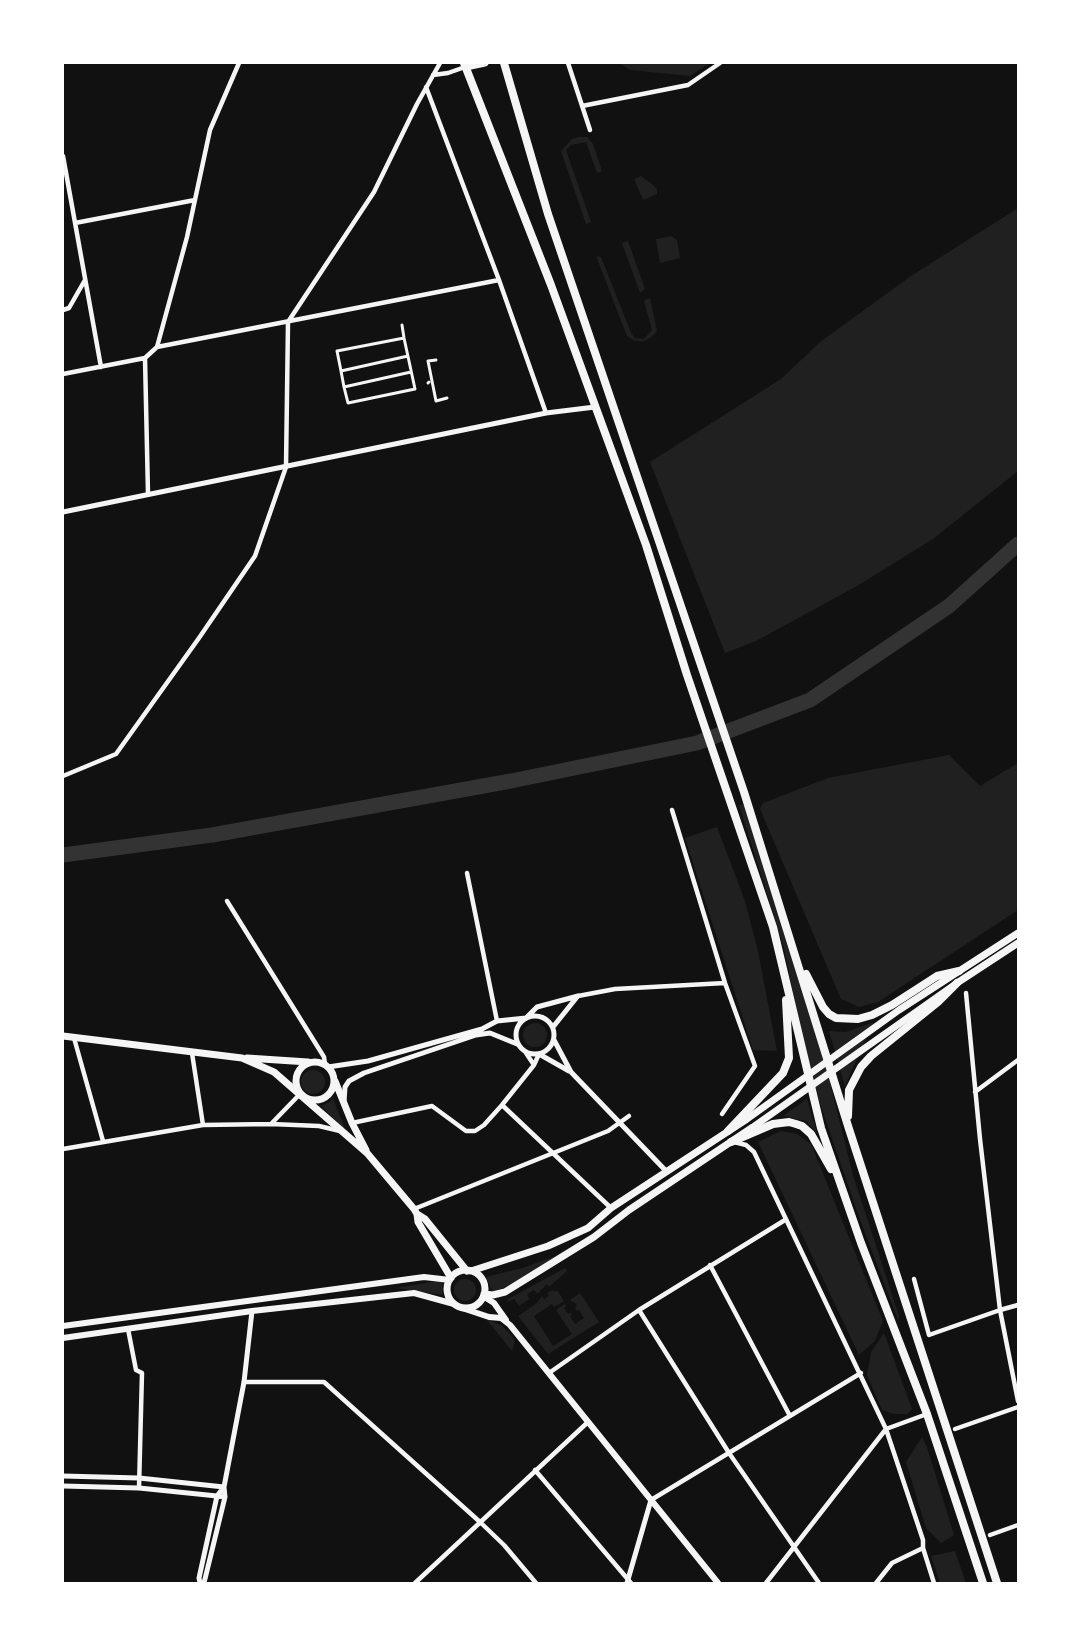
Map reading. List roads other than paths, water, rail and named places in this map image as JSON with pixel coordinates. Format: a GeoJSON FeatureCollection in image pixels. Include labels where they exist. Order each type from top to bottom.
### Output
{"type":"FeatureCollection","features":[{"type":"Feature","properties":{"kind":"highway"},"geometry":{"type":"LineString","coordinates":[[504,63],[567,273],[744,792],[849,1129],[997,1583]]}},
{"type":"Feature","properties":{"kind":"highway"},"geometry":{"type":"LineString","coordinates":[[465,65],[541,258],[646,544],[687,675],[773,927],[821,1128],[841,1188],[927,1414],[983,1583]]}},
{"type":"Feature","properties":{"kind":"highway"},"geometry":{"type":"LineString","coordinates":[[795,952],[823,1007],[836,1018],[858,1019],[872,1016],[937,976],[959,971]]}},
{"type":"Feature","properties":{"kind":"highway"},"geometry":{"type":"LineString","coordinates":[[728,1131],[783,1073],[789,1058],[785,980]]}},
{"type":"Feature","properties":{"kind":"highway"},"geometry":{"type":"LineString","coordinates":[[849,1129],[849,1090],[861,1067],[957,983]]}},
{"type":"Feature","properties":{"kind":"highway"},"geometry":{"type":"LineString","coordinates":[[731,1142],[773,1124],[789,1122],[802,1126],[811,1134],[841,1188]]}},
{"type":"Feature","properties":{"kind":"main road"},"geometry":{"type":"LineString","coordinates":[[465,65],[485,63]]}},
{"type":"Feature","properties":{"kind":"main road"},"geometry":{"type":"LineString","coordinates":[[63,1326],[424,1277],[450,1279],[458,1272],[469,1271],[548,1246],[588,1228],[611,1208],[747,1119],[899,1010],[1018,933]]}},
{"type":"Feature","properties":{"kind":"main road"},"geometry":{"type":"LineString","coordinates":[[483,1295],[505,1292],[555,1262],[1018,943]]}},
{"type":"Feature","properties":{"kind":"main road"},"geometry":{"type":"LineString","coordinates":[[63,1036],[192,1053],[319,1062],[326,1065],[334,1077],[352,1123],[368,1153],[416,1212],[425,1219],[469,1271],[482,1280],[483,1295],[474,1306],[462,1308]]}},
{"type":"Feature","properties":{"kind":"main road"},"geometry":{"type":"LineString","coordinates":[[242,1058],[274,1072],[368,1153]]}},
{"type":"Feature","properties":{"kind":"main road"},"geometry":{"type":"LineString","coordinates":[[310,1062],[302,1066],[295,1077],[300,1094],[311,1100],[324,1098],[332,1089],[334,1077]]}},
{"type":"Feature","properties":{"kind":"main road"},"geometry":{"type":"LineString","coordinates":[[416,1212],[418,1222],[450,1279],[448,1294],[454,1304]]}},
{"type":"Feature","properties":{"kind":"main road"},"geometry":{"type":"LineString","coordinates":[[63,1338],[252,1311],[414,1293],[489,1317],[501,1318],[510,1325]]}},
{"type":"Feature","properties":{"kind":"main road"},"geometry":{"type":"LineString","coordinates":[[483,1295],[494,1303],[718,1583]]}},
{"type":"Feature","properties":{"kind":"street"},"geometry":{"type":"LineString","coordinates":[[157,347],[195,200],[210,130],[239,63]]}},
{"type":"Feature","properties":{"kind":"street"},"geometry":{"type":"LineString","coordinates":[[63,776],[116,754],[255,556],[286,467],[288,322],[374,192],[440,63]]}},
{"type":"Feature","properties":{"kind":"street"},"geometry":{"type":"LineString","coordinates":[[568,63],[590,130]]}},
{"type":"Feature","properties":{"kind":"street"},"geometry":{"type":"LineString","coordinates":[[582,106],[688,85],[720,63]]}},
{"type":"Feature","properties":{"kind":"street"},"geometry":{"type":"LineString","coordinates":[[433,75],[448,73],[465,65]]}},
{"type":"Feature","properties":{"kind":"street"},"geometry":{"type":"LineString","coordinates":[[426,87],[499,280],[546,413]]}},
{"type":"Feature","properties":{"kind":"street"},"geometry":{"type":"LineString","coordinates":[[63,156],[101,367]]}},
{"type":"Feature","properties":{"kind":"street"},"geometry":{"type":"LineString","coordinates":[[75,224],[195,200]]}},
{"type":"Feature","properties":{"kind":"street"},"geometry":{"type":"LineString","coordinates":[[63,310],[69,308],[85,280]]}},
{"type":"Feature","properties":{"kind":"street"},"geometry":{"type":"LineString","coordinates":[[63,374],[145,358],[157,347],[499,280]]}},
{"type":"Feature","properties":{"kind":"street"},"geometry":{"type":"LineString","coordinates":[[402,326],[415,389],[348,403],[337,351],[404,338]]}},
{"type":"Feature","properties":{"kind":"street"},"geometry":{"type":"LineString","coordinates":[[340,371],[408,356]]}},
{"type":"Feature","properties":{"kind":"street"},"geometry":{"type":"LineString","coordinates":[[145,358],[148,494]]}},
{"type":"Feature","properties":{"kind":"street"},"geometry":{"type":"LineString","coordinates":[[436,360],[428,361],[436,401],[447,398]]}},
{"type":"Feature","properties":{"kind":"street"},"geometry":{"type":"LineString","coordinates":[[344,387],[411,372]]}},
{"type":"Feature","properties":{"kind":"street"},"geometry":{"type":"LineString","coordinates":[[63,512],[546,413],[595,407]]}},
{"type":"Feature","properties":{"kind":"street"},"geometry":{"type":"LineString","coordinates":[[672,810],[725,983],[754,1066],[722,1114]]}},
{"type":"Feature","properties":{"kind":"street"},"geometry":{"type":"LineString","coordinates":[[467,873],[497,1021]]}},
{"type":"Feature","properties":{"kind":"street"},"geometry":{"type":"LineString","coordinates":[[227,901],[324,1057],[326,1065],[359,1064],[482,1029],[497,1021],[541,1017],[552,1028],[554,1040],[570,1072]]}},
{"type":"Feature","properties":{"kind":"street"},"geometry":{"type":"LineString","coordinates":[[517,1044],[518,1027],[537,1007],[615,989],[725,983]]}},
{"type":"Feature","properties":{"kind":"street"},"geometry":{"type":"LineString","coordinates":[[966,993],[1000,1310],[1018,1401]]}},
{"type":"Feature","properties":{"kind":"street"},"geometry":{"type":"LineString","coordinates":[[552,1028],[578,996]]}},
{"type":"Feature","properties":{"kind":"street"},"geometry":{"type":"LineString","coordinates":[[344,1104],[345,1087],[364,1073],[476,1035],[490,1034],[517,1044],[534,1065]]}},
{"type":"Feature","properties":{"kind":"street"},"geometry":{"type":"LineString","coordinates":[[74,1038],[103,1141]]}},
{"type":"Feature","properties":{"kind":"street"},"geometry":{"type":"LineString","coordinates":[[352,1123],[432,1106],[437,1107],[466,1131],[475,1131],[484,1125],[502,1105],[534,1065],[539,1054],[548,1049],[554,1040]]}},
{"type":"Feature","properties":{"kind":"street"},"geometry":{"type":"LineString","coordinates":[[192,1053],[203,1125]]}},
{"type":"Feature","properties":{"kind":"street"},"geometry":{"type":"LineString","coordinates":[[526,1053],[539,1054],[570,1072],[667,1172]]}},
{"type":"Feature","properties":{"kind":"street"},"geometry":{"type":"LineString","coordinates":[[975,1092],[1018,1060]]}},
{"type":"Feature","properties":{"kind":"street"},"geometry":{"type":"LineString","coordinates":[[271,1124],[300,1094]]}},
{"type":"Feature","properties":{"kind":"street"},"geometry":{"type":"LineString","coordinates":[[502,1105],[611,1208]]}},
{"type":"Feature","properties":{"kind":"street"},"geometry":{"type":"LineString","coordinates":[[416,1212],[608,1131],[629,1116]]}},
{"type":"Feature","properties":{"kind":"street"},"geometry":{"type":"LineString","coordinates":[[63,1149],[203,1125],[320,1126],[340,1131]]}},
{"type":"Feature","properties":{"kind":"street"},"geometry":{"type":"LineString","coordinates":[[731,1142],[746,1145],[754,1152],[861,1373],[886,1429],[923,1540],[923,1548],[934,1583]]}},
{"type":"Feature","properties":{"kind":"street"},"geometry":{"type":"LineString","coordinates":[[549,1373],[639,1310],[785,1220]]}},
{"type":"Feature","properties":{"kind":"street"},"geometry":{"type":"LineString","coordinates":[[710,1265],[790,1416]]}},
{"type":"Feature","properties":{"kind":"street"},"geometry":{"type":"LineString","coordinates":[[914,1279],[929,1335],[1018,1305]]}},
{"type":"Feature","properties":{"kind":"street"},"geometry":{"type":"LineString","coordinates":[[639,1310],[729,1453],[819,1583]]}},
{"type":"Feature","properties":{"kind":"street"},"geometry":{"type":"LineString","coordinates":[[204,1583],[225,1497],[224,1487],[244,1382],[252,1311]]}},
{"type":"Feature","properties":{"kind":"street"},"geometry":{"type":"LineString","coordinates":[[128,1329],[136,1370],[142,1373],[139,1488]]}},
{"type":"Feature","properties":{"kind":"street"},"geometry":{"type":"LineString","coordinates":[[629,1582],[651,1500],[861,1373]]}},
{"type":"Feature","properties":{"kind":"street"},"geometry":{"type":"LineString","coordinates":[[244,1382],[324,1382],[480,1522],[504,1545],[536,1583]]}},
{"type":"Feature","properties":{"kind":"street"},"geometry":{"type":"LineString","coordinates":[[956,1429],[1018,1407]]}},
{"type":"Feature","properties":{"kind":"street"},"geometry":{"type":"LineString","coordinates":[[766,1583],[886,1429],[927,1414]]}},
{"type":"Feature","properties":{"kind":"street"},"geometry":{"type":"LineString","coordinates":[[415,1583],[588,1422]]}},
{"type":"Feature","properties":{"kind":"street"},"geometry":{"type":"LineString","coordinates":[[535,1470],[629,1582]]}},
{"type":"Feature","properties":{"kind":"street"},"geometry":{"type":"LineString","coordinates":[[63,1476],[139,1478],[224,1487]]}},
{"type":"Feature","properties":{"kind":"street"},"geometry":{"type":"LineString","coordinates":[[63,1486],[139,1488],[225,1497]]}},
{"type":"Feature","properties":{"kind":"street"},"geometry":{"type":"LineString","coordinates":[[200,1583],[203,1557],[217,1496],[224,1487]]}},
{"type":"Feature","properties":{"kind":"street"},"geometry":{"type":"LineString","coordinates":[[990,1535],[1018,1525]]}},
{"type":"Feature","properties":{"kind":"street"},"geometry":{"type":"LineString","coordinates":[[876,1583],[892,1563],[923,1548]]}},
{"type":"Feature","properties":{"kind":"waterway"},"geometry":{"type":"LineString","coordinates":[[63,855],[212,835],[511,781],[697,743],[810,700],[949,606],[1018,544]]}}]}
